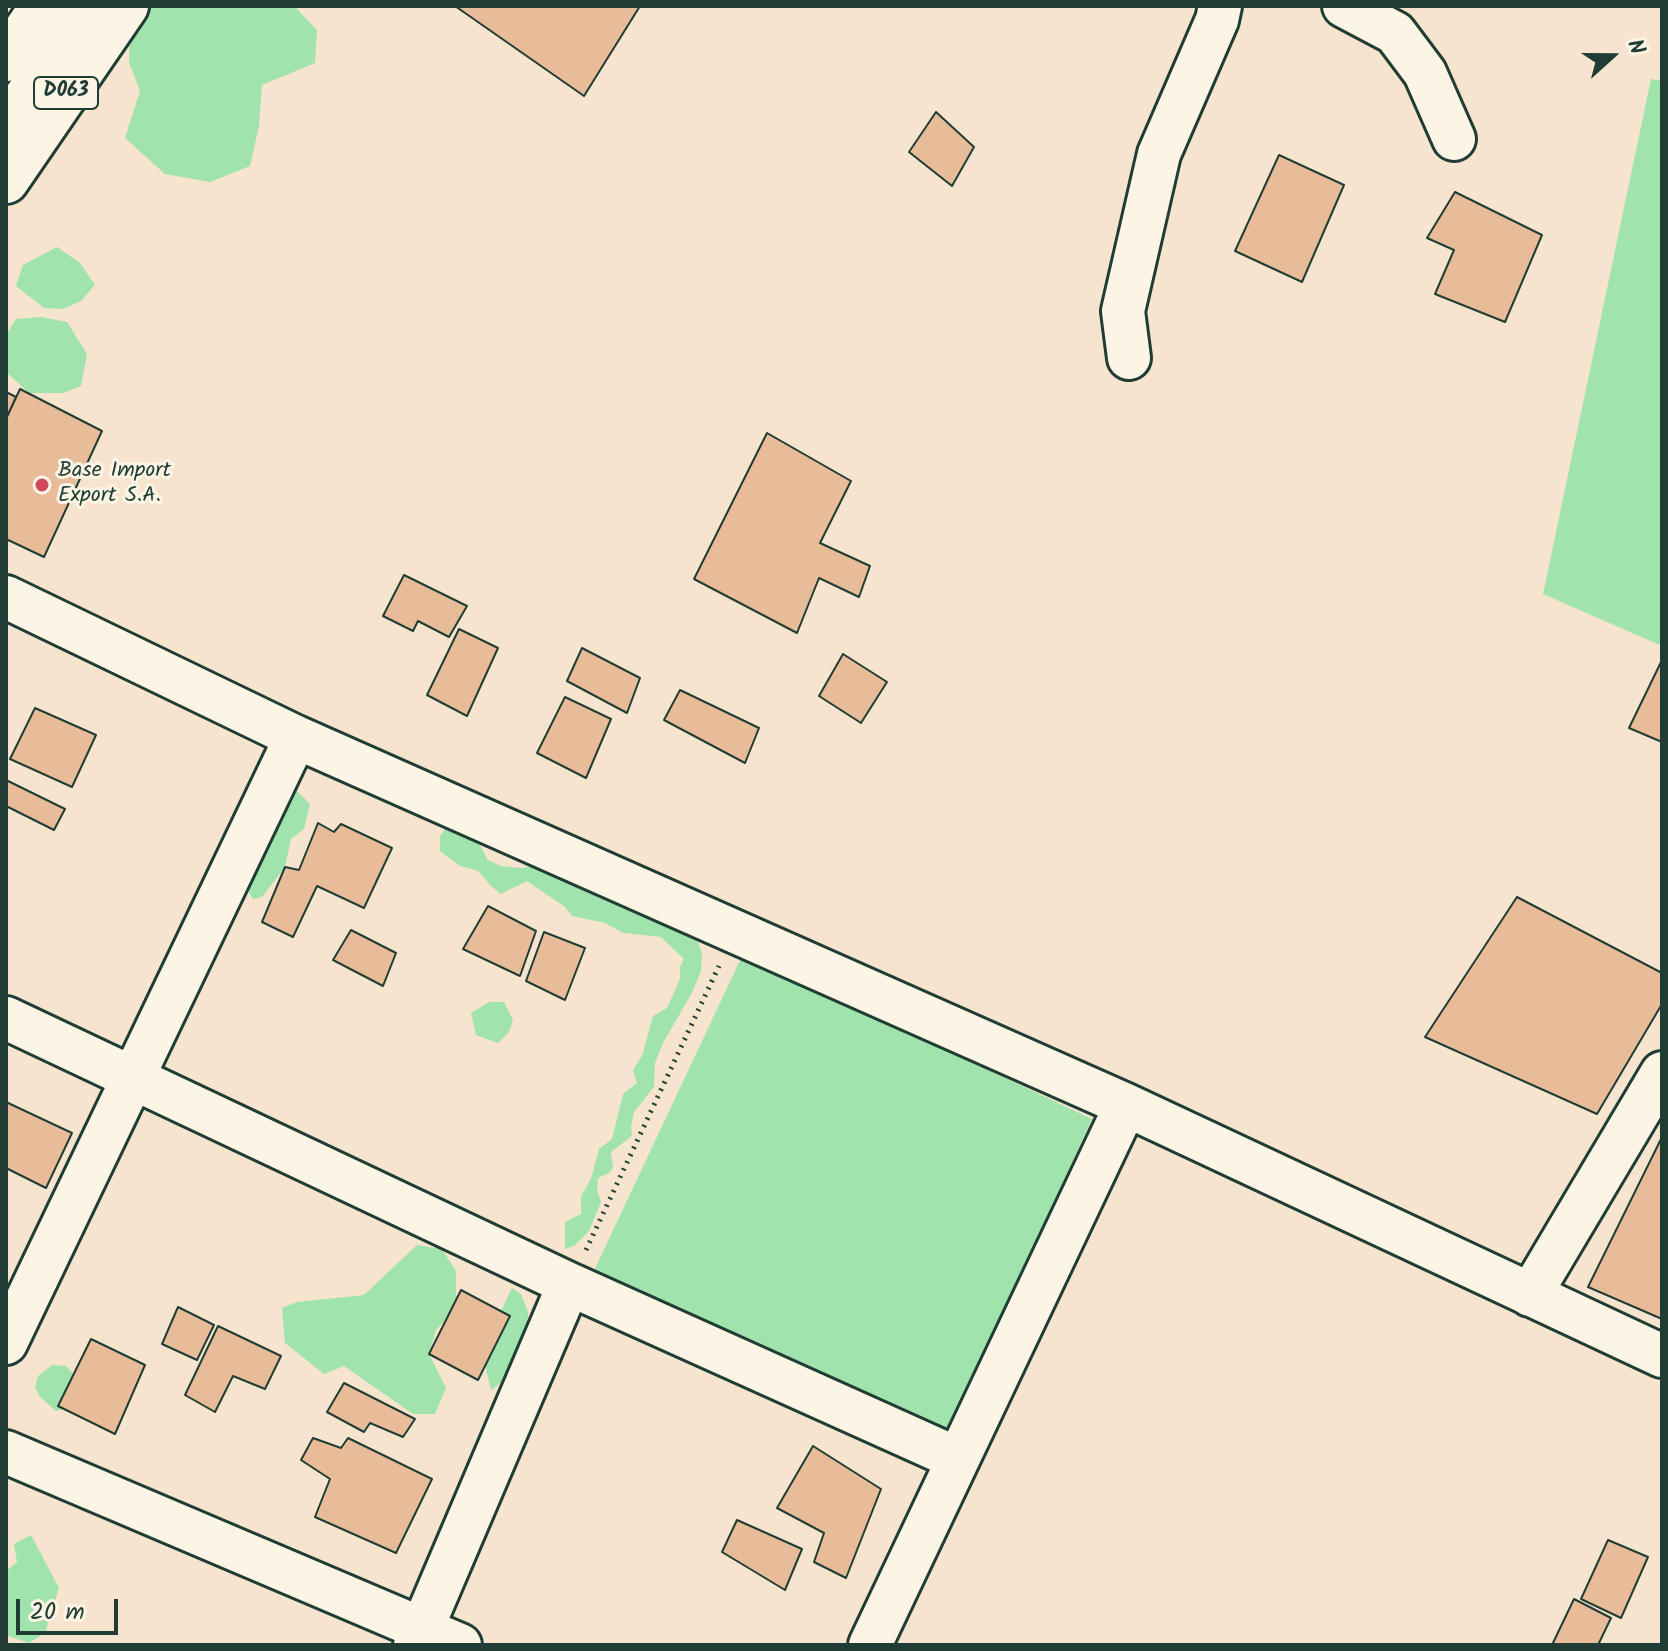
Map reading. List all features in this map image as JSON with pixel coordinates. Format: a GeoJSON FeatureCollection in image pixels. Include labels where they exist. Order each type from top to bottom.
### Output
{"type":"FeatureCollection","features":[{"type":"Feature","properties":{"kind":"main road"},"geometry":{"type":"LineString","coordinates":[[6,59],[43,6]]}},
{"type":"Feature","properties":{"kind":"main road","name":"D063"},"geometry":{"type":"LineString","coordinates":[[6,181],[126,6]]}},
{"type":"Feature","properties":{"kind":"street"},"geometry":{"type":"LineString","coordinates":[[6,125],[88,6]]}},
{"type":"Feature","properties":{"kind":"street"},"geometry":{"type":"LineString","coordinates":[[1129,358],[1123,311],[1159,154],[1217,20],[1220,6]]}},
{"type":"Feature","properties":{"kind":"street"},"geometry":{"type":"LineString","coordinates":[[1344,6],[1395,33],[1425,73],[1454,139]]}},
{"type":"Feature","properties":{"kind":"street"},"geometry":{"type":"LineString","coordinates":[[6,597],[296,737],[1126,1105],[1662,1356]]}},
{"type":"Feature","properties":{"kind":"street"},"geometry":{"type":"LineString","coordinates":[[6,1343],[296,737]]}},
{"type":"Feature","properties":{"kind":"street"},"geometry":{"type":"LineString","coordinates":[[6,1018],[569,1284],[958,1459]]}},
{"type":"Feature","properties":{"kind":"street"},"geometry":{"type":"LineString","coordinates":[[1530,1295],[1662,1073]]}},
{"type":"Feature","properties":{"kind":"street"},"geometry":{"type":"LineString","coordinates":[[870,1645],[1126,1105]]}},
{"type":"Feature","properties":{"kind":"street"},"geometry":{"type":"LineString","coordinates":[[6,1452],[433,1639],[569,1284]]}},
{"type":"Feature","properties":{"kind":"path"},"geometry":{"type":"LineString","coordinates":[[569,1284],[735,932]]}},
{"type":"Feature","properties":{"kind":"green space"},"geometry":{"type":"Polygon","coordinates":[[[142,6],[294,6],[317,30],[315,63],[262,85],[259,126],[250,166],[210,182],[165,174],[125,138],[140,91],[129,62],[130,21],[142,6]]]}},
{"type":"Feature","properties":{"kind":"green space"},"geometry":{"type":"Polygon","coordinates":[[[1651,79],[1662,81],[1662,646],[1543,594],[1651,79]]]}},
{"type":"Feature","properties":{"kind":"green space"},"geometry":{"type":"Polygon","coordinates":[[[57,247],[80,263],[95,285],[81,301],[63,309],[44,308],[16,286],[23,265],[57,247]]]}},
{"type":"Feature","properties":{"kind":"green space"},"geometry":{"type":"Polygon","coordinates":[[[41,317],[67,322],[87,354],[81,386],[64,393],[29,393],[6,372],[6,335],[16,319],[41,317]]]}},
{"type":"Feature","properties":{"kind":"green space"},"geometry":{"type":"Polygon","coordinates":[[[295,789],[310,804],[304,829],[291,839],[285,867],[262,897],[253,899],[241,879],[256,846],[276,833],[275,810],[295,789]]]}},
{"type":"Feature","properties":{"kind":"green space"},"geometry":{"type":"Polygon","coordinates":[[[467,821],[488,860],[501,866],[521,868],[542,865],[596,894],[685,928],[698,942],[702,953],[701,971],[692,993],[655,1063],[654,1087],[634,1112],[632,1136],[611,1152],[613,1168],[598,1178],[597,1190],[601,1202],[589,1231],[574,1246],[565,1249],[565,1222],[581,1214],[581,1196],[591,1179],[599,1149],[612,1139],[623,1094],[637,1083],[633,1070],[642,1056],[653,1016],[667,1008],[680,979],[684,959],[661,937],[623,933],[605,923],[572,916],[565,907],[527,881],[501,894],[478,871],[460,866],[440,851],[440,836],[450,822],[467,821]]]}},
{"type":"Feature","properties":{"kind":"green space"},"geometry":{"type":"Polygon","coordinates":[[[743,954],[1092,1119],[949,1430],[592,1275],[743,954]]]}},
{"type":"Feature","properties":{"kind":"green space"},"geometry":{"type":"Polygon","coordinates":[[[489,1002],[504,1002],[513,1020],[509,1032],[498,1043],[476,1035],[471,1013],[489,1002]]]}},
{"type":"Feature","properties":{"kind":"green space"},"geometry":{"type":"Polygon","coordinates":[[[417,1245],[442,1249],[456,1271],[456,1308],[436,1330],[429,1354],[446,1388],[435,1414],[413,1414],[344,1366],[324,1374],[285,1343],[282,1308],[297,1302],[364,1295],[417,1245]]]}},
{"type":"Feature","properties":{"kind":"green space"},"geometry":{"type":"Polygon","coordinates":[[[512,1288],[521,1294],[528,1312],[527,1354],[519,1370],[491,1390],[485,1365],[497,1334],[506,1324],[501,1311],[512,1288]]]}},
{"type":"Feature","properties":{"kind":"green space"},"geometry":{"type":"Polygon","coordinates":[[[52,1365],[66,1366],[77,1378],[63,1409],[56,1411],[40,1397],[35,1387],[38,1376],[52,1365]]]}},
{"type":"Feature","properties":{"kind":"green space"},"geometry":{"type":"Polygon","coordinates":[[[31,1535],[59,1588],[45,1633],[29,1643],[6,1635],[6,1571],[17,1562],[14,1544],[31,1535]]]}},
{"type":"Feature","properties":{"kind":"building"},"geometry":{"type":"Polygon","coordinates":[[[455,6],[640,6],[584,96],[455,6]]]}},
{"type":"Feature","properties":{"kind":"building"},"geometry":{"type":"Polygon","coordinates":[[[936,112],[974,147],[952,186],[909,152],[936,112]]]}},
{"type":"Feature","properties":{"kind":"building"},"geometry":{"type":"Polygon","coordinates":[[[1279,155],[1344,185],[1302,282],[1235,251],[1279,155]]]}},
{"type":"Feature","properties":{"kind":"building"},"geometry":{"type":"Polygon","coordinates":[[[1455,192],[1542,235],[1505,322],[1435,294],[1454,250],[1427,238],[1455,192]]]}},
{"type":"Feature","properties":{"kind":"building","name":"Base Import Export S.A."},"geometry":{"type":"Polygon","coordinates":[[[20,389],[102,431],[44,557],[6,539],[6,419],[20,389]]]}},
{"type":"Feature","properties":{"kind":"building"},"geometry":{"type":"Polygon","coordinates":[[[6,392],[16,397],[6,419],[6,392]]]}},
{"type":"Feature","properties":{"kind":"building"},"geometry":{"type":"Polygon","coordinates":[[[767,433],[851,481],[820,543],[870,566],[859,597],[819,578],[797,633],[694,579],[767,433]]]}},
{"type":"Feature","properties":{"kind":"building"},"geometry":{"type":"Polygon","coordinates":[[[404,575],[467,606],[449,637],[418,621],[413,631],[383,616],[404,575]]]}},
{"type":"Feature","properties":{"kind":"building"},"geometry":{"type":"Polygon","coordinates":[[[459,629],[498,648],[467,716],[427,695],[459,629]]]}},
{"type":"Feature","properties":{"kind":"building"},"geometry":{"type":"Polygon","coordinates":[[[582,648],[640,678],[627,713],[567,681],[582,648]]]}},
{"type":"Feature","properties":{"kind":"building"},"geometry":{"type":"Polygon","coordinates":[[[843,654],[887,682],[861,723],[819,696],[843,654]]]}},
{"type":"Feature","properties":{"kind":"building"},"geometry":{"type":"Polygon","coordinates":[[[1662,660],[1662,742],[1629,728],[1662,660]]]}},
{"type":"Feature","properties":{"kind":"building"},"geometry":{"type":"Polygon","coordinates":[[[680,690],[759,728],[745,763],[664,720],[680,690]]]}},
{"type":"Feature","properties":{"kind":"building"},"geometry":{"type":"Polygon","coordinates":[[[565,697],[611,719],[586,778],[537,753],[565,697]]]}},
{"type":"Feature","properties":{"kind":"building"},"geometry":{"type":"Polygon","coordinates":[[[35,708],[96,735],[72,787],[10,759],[35,708]]]}},
{"type":"Feature","properties":{"kind":"building"},"geometry":{"type":"Polygon","coordinates":[[[6,780],[65,809],[54,830],[6,806],[6,780]]]}},
{"type":"Feature","properties":{"kind":"building"},"geometry":{"type":"Polygon","coordinates":[[[318,823],[334,832],[341,824],[392,848],[364,908],[317,886],[293,937],[262,922],[285,867],[299,870],[318,823]]]}},
{"type":"Feature","properties":{"kind":"building"},"geometry":{"type":"Polygon","coordinates":[[[1517,897],[1662,973],[1662,1004],[1597,1114],[1425,1037],[1517,897]]]}},
{"type":"Feature","properties":{"kind":"building"},"geometry":{"type":"Polygon","coordinates":[[[488,906],[536,931],[520,976],[463,949],[488,906]]]}},
{"type":"Feature","properties":{"kind":"building"},"geometry":{"type":"Polygon","coordinates":[[[351,930],[396,953],[383,986],[333,960],[351,930]]]}},
{"type":"Feature","properties":{"kind":"building"},"geometry":{"type":"Polygon","coordinates":[[[544,932],[585,948],[565,1000],[526,981],[544,932]]]}},
{"type":"Feature","properties":{"kind":"building"},"geometry":{"type":"Polygon","coordinates":[[[6,1102],[72,1133],[46,1188],[6,1168],[6,1102]]]}},
{"type":"Feature","properties":{"kind":"building"},"geometry":{"type":"Polygon","coordinates":[[[1662,1137],[1662,1319],[1588,1287],[1662,1137]]]}},
{"type":"Feature","properties":{"kind":"building"},"geometry":{"type":"Polygon","coordinates":[[[461,1290],[510,1316],[478,1380],[429,1354],[461,1290]]]}},
{"type":"Feature","properties":{"kind":"building"},"geometry":{"type":"Polygon","coordinates":[[[178,1307],[214,1325],[197,1360],[162,1344],[178,1307]]]}},
{"type":"Feature","properties":{"kind":"building"},"geometry":{"type":"Polygon","coordinates":[[[218,1326],[281,1356],[265,1389],[233,1376],[215,1412],[185,1395],[218,1326]]]}},
{"type":"Feature","properties":{"kind":"building"},"geometry":{"type":"Polygon","coordinates":[[[91,1339],[145,1365],[115,1434],[58,1406],[91,1339]]]}},
{"type":"Feature","properties":{"kind":"building"},"geometry":{"type":"Polygon","coordinates":[[[344,1383],[415,1419],[403,1437],[370,1423],[364,1432],[327,1412],[344,1383]]]}},
{"type":"Feature","properties":{"kind":"building"},"geometry":{"type":"Polygon","coordinates":[[[313,1438],[341,1448],[348,1438],[432,1479],[396,1553],[315,1517],[330,1479],[301,1460],[313,1438]]]}},
{"type":"Feature","properties":{"kind":"building"},"geometry":{"type":"Polygon","coordinates":[[[813,1446],[881,1489],[846,1578],[814,1562],[824,1533],[777,1508],[813,1446]]]}},
{"type":"Feature","properties":{"kind":"building"},"geometry":{"type":"Polygon","coordinates":[[[737,1520],[802,1549],[785,1590],[722,1552],[737,1520]]]}},
{"type":"Feature","properties":{"kind":"building"},"geometry":{"type":"Polygon","coordinates":[[[1608,1540],[1648,1557],[1621,1618],[1581,1599],[1608,1540]]]}},
{"type":"Feature","properties":{"kind":"building"},"geometry":{"type":"Polygon","coordinates":[[[1574,1599],[1611,1618],[1598,1645],[1552,1645],[1574,1599]]]}},
{"type":"Feature","properties":{"kind":"place","name":"Base Import Export S.A."},"geometry":{"type":"Point","coordinates":[42,485]}}]}
